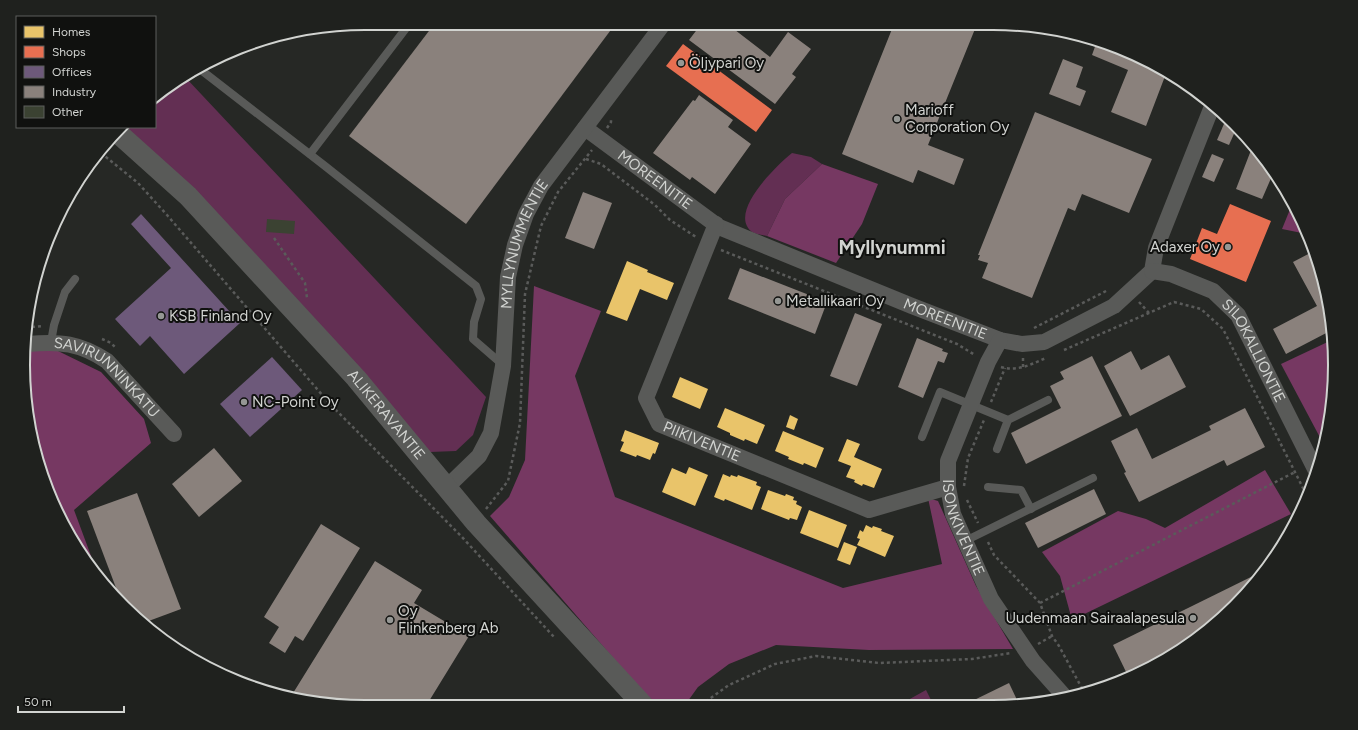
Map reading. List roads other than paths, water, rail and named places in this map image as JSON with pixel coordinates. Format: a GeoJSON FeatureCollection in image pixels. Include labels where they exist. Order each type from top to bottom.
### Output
{"type":"FeatureCollection","features":[{"type":"Feature","properties":{"kind":"street","name":"MYLLYNUMMENTIE"},"geometry":{"type":"LineString","coordinates":[[446,488],[479,456],[491,433],[504,366],[508,277],[515,245],[526,214],[541,186],[659,30]]}},
{"type":"Feature","properties":{"kind":"street"},"geometry":{"type":"LineString","coordinates":[[1152,271],[1156,248],[1211,110]]}},
{"type":"Feature","properties":{"kind":"street","name":"MOREENITIE"},"geometry":{"type":"LineString","coordinates":[[585,128],[716,224],[912,306],[1000,340],[1022,344],[1044,342],[1114,306],[1152,271]]}},
{"type":"Feature","properties":{"kind":"street","name":"ALIKERAVANTIE"},"geometry":{"type":"LineString","coordinates":[[121,136],[188,196],[356,378],[446,488],[638,700]]}},
{"type":"Feature","properties":{"kind":"street","name":"PIIKIVENTIE"},"geometry":{"type":"LineString","coordinates":[[716,224],[646,398],[659,424],[870,510],[948,487]]}},
{"type":"Feature","properties":{"kind":"street","name":"SILOKALLIONTIE"},"geometry":{"type":"LineString","coordinates":[[1152,271],[1171,274],[1213,291],[1238,315],[1313,465]]}},
{"type":"Feature","properties":{"kind":"street","name":"ISONKIVENTIE"},"geometry":{"type":"LineString","coordinates":[[1000,340],[988,362],[948,461],[948,487],[953,514],[991,599],[1026,652],[1062,693]]}},
{"type":"Feature","properties":{"kind":"street","name":"SAVIRUNNINKATU"},"geometry":{"type":"LineString","coordinates":[[31,344],[51,342],[68,344],[94,352],[107,361],[174,434]]}},
{"type":"Feature","properties":{"kind":"lane"},"geometry":{"type":"LineString","coordinates":[[310,154],[405,30]]}},
{"type":"Feature","properties":{"kind":"lane"},"geometry":{"type":"LineString","coordinates":[[203,72],[310,154],[476,286],[481,299],[474,322],[473,339],[504,366]]}},
{"type":"Feature","properties":{"kind":"lane"},"geometry":{"type":"LineString","coordinates":[[51,342],[54,325],[65,292],[76,279]]}},
{"type":"Feature","properties":{"kind":"lane"},"geometry":{"type":"LineString","coordinates":[[922,437],[940,392],[1008,420]]}},
{"type":"Feature","properties":{"kind":"lane"},"geometry":{"type":"LineString","coordinates":[[997,449],[1008,420],[1048,400]]}},
{"type":"Feature","properties":{"kind":"lane"},"geometry":{"type":"LineString","coordinates":[[965,542],[1093,478]]}},
{"type":"Feature","properties":{"kind":"lane"},"geometry":{"type":"LineString","coordinates":[[988,487],[1021,490],[1031,509]]}},
{"type":"Feature","properties":{"kind":"place","name":"Öljypari Oy"},"geometry":{"type":"Point","coordinates":[681,63]}},
{"type":"Feature","properties":{"kind":"place","name":"Marioff Corporation Oy"},"geometry":{"type":"Point","coordinates":[897,119]}},
{"type":"Feature","properties":{"kind":"place","name":"Adaxer Oy"},"geometry":{"type":"Point","coordinates":[1228,247]}},
{"type":"Feature","properties":{"kind":"place","name":"Metallikaari Oy"},"geometry":{"type":"Point","coordinates":[778,301]}},
{"type":"Feature","properties":{"kind":"place","name":"KSB Finland Oy"},"geometry":{"type":"Point","coordinates":[161,316]}},
{"type":"Feature","properties":{"kind":"place","name":"NC-Point Oy"},"geometry":{"type":"Point","coordinates":[244,402]}},
{"type":"Feature","properties":{"kind":"place","name":"Uudenmaan Sairaalapesula"},"geometry":{"type":"Point","coordinates":[1193,618]}},
{"type":"Feature","properties":{"kind":"place","name":"Oy Flinkenberg Ab"},"geometry":{"type":"Point","coordinates":[390,620]}},
{"type":"Feature","properties":{"kind":"district","name":"Myllynummi"},"geometry":{"type":"Point","coordinates":[892,247]}}]}
